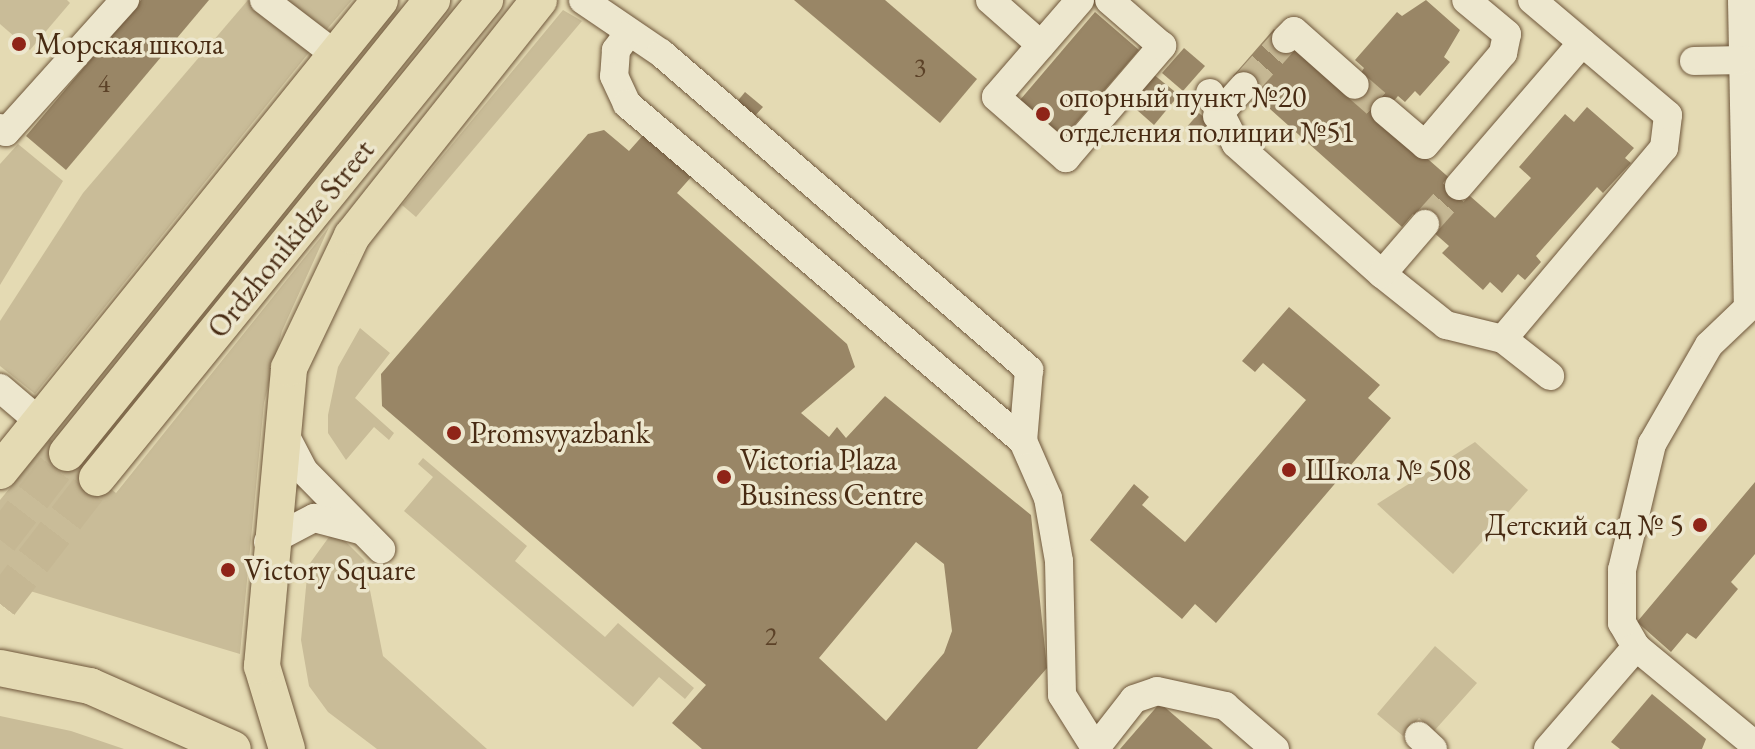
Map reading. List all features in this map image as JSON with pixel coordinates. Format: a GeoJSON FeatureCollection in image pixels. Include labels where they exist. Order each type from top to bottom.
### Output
{"type":"FeatureCollection","features":[{"type":"Feature","properties":{"kind":"main road"},"geometry":{"type":"LineString","coordinates":[[0,471],[380,0]]}},
{"type":"Feature","properties":{"kind":"main road","name":"Ordzhonikidze Street"},"geometry":{"type":"LineString","coordinates":[[67,453],[432,0]]}},
{"type":"Feature","properties":{"kind":"main road","name":"Ordzhonikidze Street"},"geometry":{"type":"LineString","coordinates":[[97,478],[485,0]]}},
{"type":"Feature","properties":{"kind":"main road"},"geometry":{"type":"LineString","coordinates":[[287,749],[262,666],[268,542],[282,428],[298,341],[352,236],[539,0]]}},
{"type":"Feature","properties":{"kind":"main road"},"geometry":{"type":"LineString","coordinates":[[0,668],[90,686],[233,749]]}},
{"type":"Feature","properties":{"kind":"lane"},"geometry":{"type":"LineString","coordinates":[[0,128],[6,132],[125,0]]}},
{"type":"Feature","properties":{"kind":"lane"},"geometry":{"type":"LineString","coordinates":[[264,0],[336,55]]}},
{"type":"Feature","properties":{"kind":"lane"},"geometry":{"type":"LineString","coordinates":[[583,0],[627,35],[661,53],[1029,370],[1023,441]]}},
{"type":"Feature","properties":{"kind":"lane"},"geometry":{"type":"LineString","coordinates":[[990,0],[1041,45]]}},
{"type":"Feature","properties":{"kind":"lane"},"geometry":{"type":"LineString","coordinates":[[1080,0],[996,97],[1066,158],[1162,46],[1109,0]]}},
{"type":"Feature","properties":{"kind":"lane"},"geometry":{"type":"LineString","coordinates":[[1385,111],[1425,145],[1503,53],[1507,34],[1466,0]]}},
{"type":"Feature","properties":{"kind":"lane"},"geometry":{"type":"LineString","coordinates":[[1503,339],[1664,148],[1668,115],[1532,0]]}},
{"type":"Feature","properties":{"kind":"lane"},"geometry":{"type":"LineString","coordinates":[[1742,0],[1752,302],[1709,345],[1652,444],[1622,570],[1622,623],[1636,647],[1755,745]]}},
{"type":"Feature","properties":{"kind":"lane"},"geometry":{"type":"LineString","coordinates":[[1286,39],[1294,31],[1355,85]]}},
{"type":"Feature","properties":{"kind":"lane"},"geometry":{"type":"LineString","coordinates":[[627,35],[616,50],[614,76],[627,104],[1023,441],[1048,498],[1059,561],[1062,695],[1095,748],[1134,699],[1157,691],[1225,706],[1275,749]]}},
{"type":"Feature","properties":{"kind":"lane"},"geometry":{"type":"LineString","coordinates":[[1459,186],[1582,43]]}},
{"type":"Feature","properties":{"kind":"lane"},"geometry":{"type":"LineString","coordinates":[[1694,61],[1743,60]]}},
{"type":"Feature","properties":{"kind":"lane"},"geometry":{"type":"LineString","coordinates":[[1244,86],[1213,105],[1236,144],[1382,274],[1446,325],[1503,339],[1550,376]]}},
{"type":"Feature","properties":{"kind":"lane"},"geometry":{"type":"LineString","coordinates":[[1093,126],[1101,155]]}},
{"type":"Feature","properties":{"kind":"lane"},"geometry":{"type":"LineString","coordinates":[[1382,274],[1425,224]]}},
{"type":"Feature","properties":{"kind":"lane"},"geometry":{"type":"LineString","coordinates":[[0,388],[40,422]]}},
{"type":"Feature","properties":{"kind":"lane"},"geometry":{"type":"LineString","coordinates":[[268,542],[314,518],[373,540],[304,471],[282,428]]}},
{"type":"Feature","properties":{"kind":"lane"},"geometry":{"type":"LineString","coordinates":[[1548,749],[1636,647]]}},
{"type":"Feature","properties":{"kind":"shaded area","name":"Морская школа"},"geometry":{"type":"Polygon","coordinates":[[[0,0],[67,0],[70,3],[30,50],[0,24],[0,0]]]}},
{"type":"Feature","properties":{"kind":"shaded area"},"geometry":{"type":"Polygon","coordinates":[[[248,0],[311,50],[35,394],[0,366],[0,321],[83,193],[248,0]]]}},
{"type":"Feature","properties":{"kind":"shaded area"},"geometry":{"type":"Polygon","coordinates":[[[278,0],[352,0],[322,35],[278,0]]]}},
{"type":"Feature","properties":{"kind":"shaded area"},"geometry":{"type":"Polygon","coordinates":[[[563,10],[582,21],[416,217],[402,205],[563,10]]]}},
{"type":"Feature","properties":{"kind":"shaded area"},"geometry":{"type":"Polygon","coordinates":[[[18,144],[63,181],[0,285],[0,164],[18,144]]]}},
{"type":"Feature","properties":{"kind":"shaded area"},"geometry":{"type":"Polygon","coordinates":[[[329,227],[282,331],[264,403],[240,654],[0,582],[0,500],[50,439],[116,493],[329,227]]]}},
{"type":"Feature","properties":{"kind":"shaded area"},"geometry":{"type":"Polygon","coordinates":[[[360,328],[390,353],[355,398],[394,433],[389,440],[374,427],[346,460],[328,433],[328,415],[338,367],[360,328]]]}},
{"type":"Feature","properties":{"kind":"shaded area"},"geometry":{"type":"Polygon","coordinates":[[[1475,442],[1528,490],[1453,574],[1377,504],[1475,442]]]}},
{"type":"Feature","properties":{"kind":"shaded area"},"geometry":{"type":"Polygon","coordinates":[[[423,458],[527,546],[515,561],[605,637],[618,623],[694,688],[685,699],[659,677],[633,707],[404,511],[433,477],[418,464],[423,458]]]}},
{"type":"Feature","properties":{"kind":"shaded area"},"geometry":{"type":"Polygon","coordinates":[[[334,530],[364,560],[383,656],[487,749],[377,749],[328,712],[309,686],[301,640],[308,566],[334,530]]]}},
{"type":"Feature","properties":{"kind":"shaded area"},"geometry":{"type":"Polygon","coordinates":[[[1435,646],[1477,683],[1434,731],[1419,718],[1403,736],[1377,714],[1435,646]]]}},
{"type":"Feature","properties":{"kind":"shaded area"},"geometry":{"type":"Polygon","coordinates":[[[0,716],[71,731],[124,749],[0,749],[0,716]]]}},
{"type":"Feature","properties":{"kind":"building"},"geometry":{"type":"Polygon","coordinates":[[[141,0],[209,0],[66,170],[26,136],[141,0]]]}},
{"type":"Feature","properties":{"kind":"building"},"geometry":{"type":"Polygon","coordinates":[[[794,0],[885,0],[977,79],[940,123],[794,0]]]}},
{"type":"Feature","properties":{"kind":"building"},"geometry":{"type":"Polygon","coordinates":[[[1426,0],[1460,30],[1444,57],[1450,62],[1420,96],[1415,91],[1405,102],[1398,96],[1380,117],[1495,218],[1531,178],[1519,167],[1565,114],[1574,122],[1587,107],[1634,148],[1625,158],[1631,163],[1603,193],[1597,187],[1536,256],[1541,262],[1525,280],[1518,274],[1502,293],[1490,282],[1483,290],[1442,253],[1449,246],[1413,214],[1402,227],[1233,76],[1274,29],[1347,95],[1364,68],[1355,60],[1397,12],[1402,16],[1426,0]]]}},
{"type":"Feature","properties":{"kind":"building"},"geometry":{"type":"Polygon","coordinates":[[[1095,12],[1139,50],[1064,137],[1020,100],[1095,12]]]}},
{"type":"Feature","properties":{"kind":"building"},"geometry":{"type":"Polygon","coordinates":[[[1184,48],[1205,66],[1183,91],[1162,73],[1184,48]]]}},
{"type":"Feature","properties":{"kind":"building"},"geometry":{"type":"Polygon","coordinates":[[[1153,74],[1179,95],[1154,125],[1129,103],[1153,74]]]}},
{"type":"Feature","properties":{"kind":"building"},"geometry":{"type":"Polygon","coordinates":[[[745,92],[763,107],[753,118],[736,103],[745,92]]]}},
{"type":"Feature","properties":{"kind":"building"},"geometry":{"type":"Polygon","coordinates":[[[1199,113],[1215,127],[1200,143],[1185,129],[1199,113]]]}},
{"type":"Feature","properties":{"kind":"building","name":"Victoria Plaza Business Centre"},"geometry":{"type":"Polygon","coordinates":[[[604,130],[629,151],[645,133],[693,175],[677,193],[847,344],[855,367],[801,413],[829,437],[837,427],[846,438],[885,396],[1031,515],[1047,668],[977,749],[702,749],[672,723],[706,685],[382,406],[381,374],[588,134],[604,130]],[[916,542],[819,658],[886,721],[944,653],[952,631],[944,564],[916,542]]]}},
{"type":"Feature","properties":{"kind":"building"},"geometry":{"type":"Polygon","coordinates":[[[1289,307],[1380,385],[1368,398],[1391,418],[1216,623],[1195,604],[1182,619],[1090,540],[1134,484],[1149,497],[1142,505],[1185,542],[1306,400],[1263,363],[1255,372],[1242,361],[1289,307]]]}},
{"type":"Feature","properties":{"kind":"building"},"geometry":{"type":"Polygon","coordinates":[[[1755,482],[1755,554],[1731,582],[1738,589],[1696,639],[1687,633],[1671,652],[1637,622],[1755,482]]]}},
{"type":"Feature","properties":{"kind":"building"},"geometry":{"type":"Polygon","coordinates":[[[1652,694],[1706,739],[1702,749],[1620,749],[1611,742],[1652,694]]]}},
{"type":"Feature","properties":{"kind":"building"},"geometry":{"type":"Polygon","coordinates":[[[1160,703],[1213,749],[1120,749],[1160,703]]]}},
{"type":"Feature","properties":{"kind":"tunnel"},"geometry":{"type":"LineString","coordinates":[[1244,86],[1286,39]]}},
{"type":"Feature","properties":{"kind":"tunnel"},"geometry":{"type":"LineString","coordinates":[[1355,85],[1385,111]]}},
{"type":"Feature","properties":{"kind":"tunnel"},"geometry":{"type":"LineString","coordinates":[[1425,224],[1459,186]]}},
{"type":"Feature","properties":{"kind":"tunnel"},"geometry":{"type":"LineString","coordinates":[[0,540],[67,453]]}},
{"type":"Feature","properties":{"kind":"tunnel"},"geometry":{"type":"LineString","coordinates":[[0,604],[97,478]]}},
{"type":"Feature","properties":{"kind":"place","name":"Морская школа"},"geometry":{"type":"Point","coordinates":[19,44]}},
{"type":"Feature","properties":{"kind":"place","name":"опорный пункт №20 отделения полиции №51"},"geometry":{"type":"Point","coordinates":[1043,114]}},
{"type":"Feature","properties":{"kind":"place","name":"Promsvyazbank"},"geometry":{"type":"Point","coordinates":[454,433]}},
{"type":"Feature","properties":{"kind":"place","name":"Школа № 508"},"geometry":{"type":"Point","coordinates":[1289,470]}},
{"type":"Feature","properties":{"kind":"place","name":"Victoria Plaza Business Centre"},"geometry":{"type":"Point","coordinates":[724,477]}},
{"type":"Feature","properties":{"kind":"place","name":"Детский сад № 5"},"geometry":{"type":"Point","coordinates":[1700,525]}},
{"type":"Feature","properties":{"kind":"place","name":"Victory Square"},"geometry":{"type":"Point","coordinates":[228,570]}}]}
